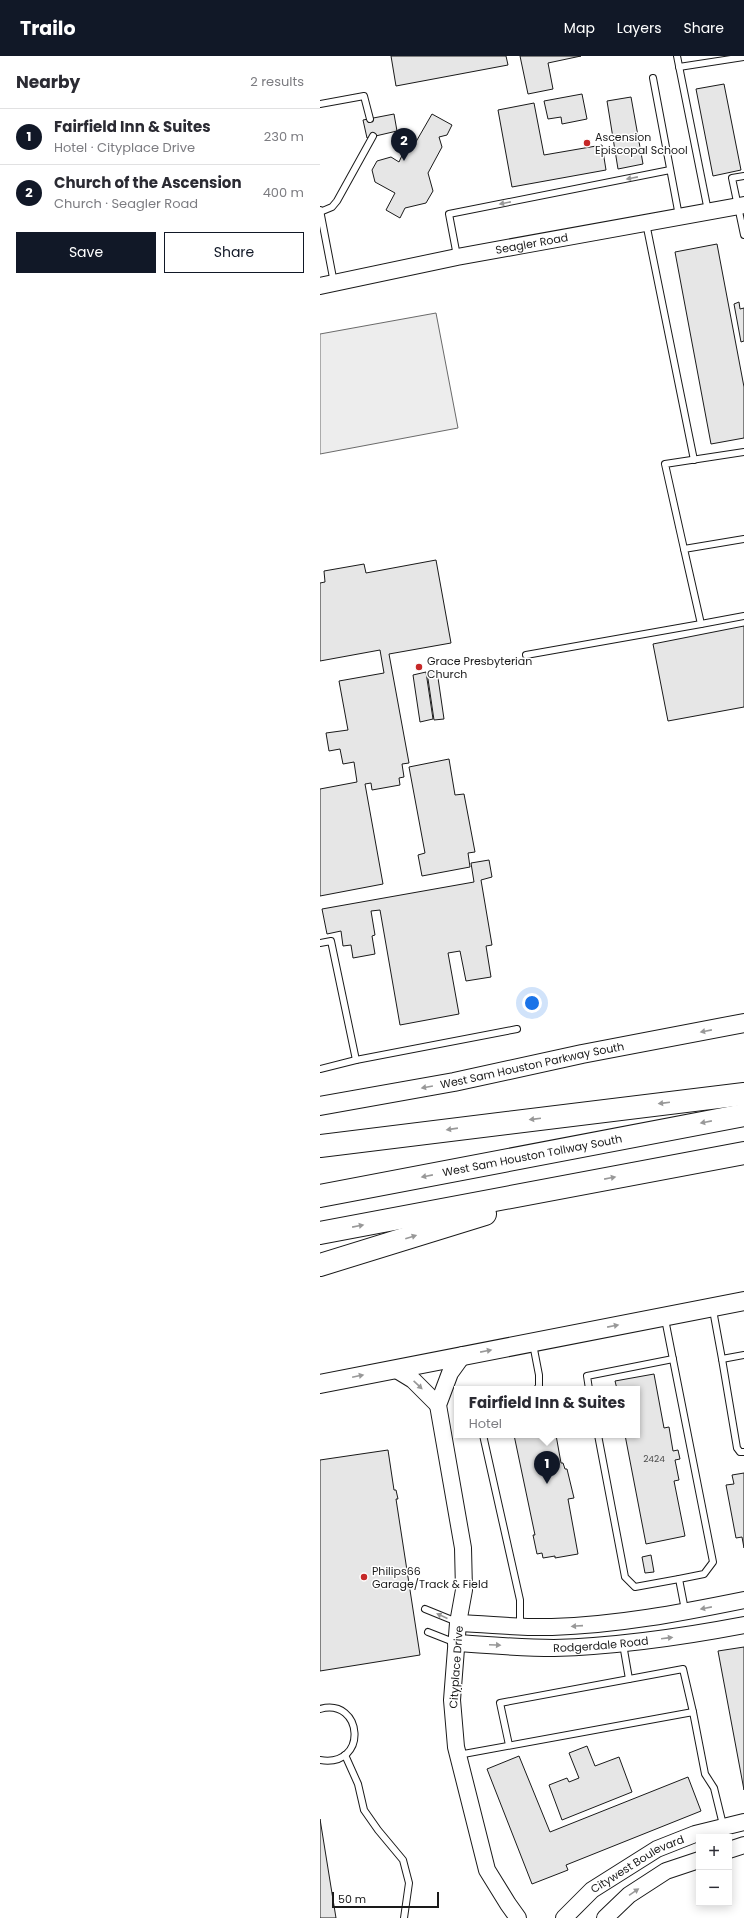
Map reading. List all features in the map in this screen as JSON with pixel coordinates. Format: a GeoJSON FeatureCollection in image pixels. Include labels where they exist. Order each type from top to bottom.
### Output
{"type":"FeatureCollection","features":[{"type":"Feature","properties":{"kind":"highway"},"geometry":{"type":"LineString","coordinates":[[320,1146],[744,1094]]}},
{"type":"Feature","properties":{"kind":"highway","name":"West Sam Houston Tollway South"},"geometry":{"type":"LineString","coordinates":[[320,1196],[744,1115]]}},
{"type":"Feature","properties":{"kind":"highway"},"geometry":{"type":"LineString","coordinates":[[320,1233],[744,1153]]}},
{"type":"Feature","properties":{"kind":"highway"},"geometry":{"type":"LineString","coordinates":[[320,1266],[583,1183]]}},
{"type":"Feature","properties":{"kind":"main road","name":"West Sam Houston Parkway South"},"geometry":{"type":"LineString","coordinates":[[320,1106],[454,1082],[582,1054],[744,1023]]}},
{"type":"Feature","properties":{"kind":"main road"},"geometry":{"type":"LineString","coordinates":[[320,1384],[744,1301]]}},
{"type":"Feature","properties":{"kind":"street","name":"Seagler Road"},"geometry":{"type":"LineString","coordinates":[[327,284],[457,257],[741,205]]}},
{"type":"Feature","properties":{"kind":"street"},"geometry":{"type":"LineString","coordinates":[[395,1369],[413,1380],[438,1405],[450,1373],[463,1355]]}},
{"type":"Feature","properties":{"kind":"street","name":"Cityplace Drive"},"geometry":{"type":"LineString","coordinates":[[438,1405],[463,1548],[464,1590],[458,1623],[452,1700],[458,1754],[487,1870],[518,1918]]}},
{"type":"Feature","properties":{"kind":"street","name":"Rodgerdale Road"},"geometry":{"type":"LineString","coordinates":[[458,1623],[551,1628],[616,1623],[686,1612],[744,1600]]}},
{"type":"Feature","properties":{"kind":"street"},"geometry":{"type":"LineString","coordinates":[[686,1612],[690,1635]]}},
{"type":"Feature","properties":{"kind":"street","name":"Rodgerdale Road"},"geometry":{"type":"LineString","coordinates":[[456,1643],[552,1648],[623,1644],[690,1635],[744,1625]]}},
{"type":"Feature","properties":{"kind":"street","name":"Citywest Boulevard"},"geometry":{"type":"LineString","coordinates":[[732,1839],[744,1822]]}},
{"type":"Feature","properties":{"kind":"street","name":"Citywest Boulevard"},"geometry":{"type":"LineString","coordinates":[[564,1918],[592,1890],[657,1849],[696,1834]]}},
{"type":"Feature","properties":{"kind":"street","name":"Citywest Boulevard"},"geometry":{"type":"LineString","coordinates":[[605,1918],[629,1895],[666,1871],[696,1861]]}},
{"type":"Feature","properties":{"kind":"lane"},"geometry":{"type":"LineString","coordinates":[[677,56],[708,211]]}},
{"type":"Feature","properties":{"kind":"lane"},"geometry":{"type":"LineString","coordinates":[[679,66],[744,57]]}},
{"type":"Feature","properties":{"kind":"lane"},"geometry":{"type":"LineString","coordinates":[[653,78],[680,216]]}},
{"type":"Feature","properties":{"kind":"lane"},"geometry":{"type":"LineString","coordinates":[[320,104],[364,96],[370,119]]}},
{"type":"Feature","properties":{"kind":"lane"},"geometry":{"type":"LineString","coordinates":[[327,284],[320,211],[332,207],[337,201],[373,136]]}},
{"type":"Feature","properties":{"kind":"lane"},"geometry":{"type":"LineString","coordinates":[[457,257],[449,214],[670,170]]}},
{"type":"Feature","properties":{"kind":"lane"},"geometry":{"type":"LineString","coordinates":[[744,176],[732,178],[741,205],[744,235]]}},
{"type":"Feature","properties":{"kind":"lane"},"geometry":{"type":"LineString","coordinates":[[646,223],[694,460]]}},
{"type":"Feature","properties":{"kind":"lane"},"geometry":{"type":"LineString","coordinates":[[701,624],[665,464],[744,452]]}},
{"type":"Feature","properties":{"kind":"lane"},"geometry":{"type":"LineString","coordinates":[[684,549],[744,539]]}},
{"type":"Feature","properties":{"kind":"lane"},"geometry":{"type":"LineString","coordinates":[[526,655],[744,616]]}},
{"type":"Feature","properties":{"kind":"lane"},"geometry":{"type":"LineString","coordinates":[[320,943],[331,941],[356,1060]]}},
{"type":"Feature","properties":{"kind":"lane"},"geometry":{"type":"LineString","coordinates":[[320,1069],[356,1060],[517,1029]]}},
{"type":"Feature","properties":{"kind":"lane"},"geometry":{"type":"LineString","coordinates":[[712,1307],[737,1448],[740,1452],[744,1452]]}},
{"type":"Feature","properties":{"kind":"lane"},"geometry":{"type":"LineString","coordinates":[[599,1438],[625,1577],[635,1587],[704,1574],[713,1562],[665,1316]]}},
{"type":"Feature","properties":{"kind":"lane"},"geometry":{"type":"LineString","coordinates":[[532,1342],[539,1375],[539,1386]]}},
{"type":"Feature","properties":{"kind":"lane"},"geometry":{"type":"LineString","coordinates":[[722,1359],[744,1355]]}},
{"type":"Feature","properties":{"kind":"lane"},"geometry":{"type":"LineString","coordinates":[[589,1386],[587,1376],[673,1359]]}},
{"type":"Feature","properties":{"kind":"lane"},"geometry":{"type":"LineString","coordinates":[[485,1438],[520,1600],[520,1626]]}},
{"type":"Feature","properties":{"kind":"lane"},"geometry":{"type":"LineString","coordinates":[[679,1579],[686,1612]]}},
{"type":"Feature","properties":{"kind":"lane"},"geometry":{"type":"LineString","coordinates":[[425,1609],[458,1623]]}},
{"type":"Feature","properties":{"kind":"lane"},"geometry":{"type":"LineString","coordinates":[[428,1632],[456,1643]]}},
{"type":"Feature","properties":{"kind":"lane"},"geometry":{"type":"LineString","coordinates":[[623,1644],[630,1679]]}},
{"type":"Feature","properties":{"kind":"lane"},"geometry":{"type":"LineString","coordinates":[[509,1745],[500,1703],[683,1669],[705,1774],[714,1788],[728,1834]]}},
{"type":"Feature","properties":{"kind":"lane"},"geometry":{"type":"LineString","coordinates":[[320,1709],[334,1708],[342,1711],[353,1724],[354,1741],[345,1755],[338,1759],[328,1761],[320,1760]]}},
{"type":"Feature","properties":{"kind":"lane"},"geometry":{"type":"LineString","coordinates":[[458,1754],[693,1712]]}},
{"type":"Feature","properties":{"kind":"lane"},"geometry":{"type":"LineString","coordinates":[[345,1755],[358,1784],[364,1810],[378,1830],[404,1860],[409,1883],[404,1918]]}},
{"type":"Feature","properties":{"kind":"shaded area"},"geometry":{"type":"Polygon","coordinates":[[[436,313],[458,428],[320,454],[320,334],[436,313]]]}},
{"type":"Feature","properties":{"kind":"building"},"geometry":{"type":"Polygon","coordinates":[[[391,56],[506,56],[508,65],[396,86],[391,56]]]}},
{"type":"Feature","properties":{"kind":"building"},"geometry":{"type":"Polygon","coordinates":[[[520,56],[581,56],[548,63],[553,89],[528,94],[520,56]]]}},
{"type":"Feature","properties":{"kind":"building"},"geometry":{"type":"Polygon","coordinates":[[[724,84],[741,170],[713,176],[696,89],[724,84]]]}},
{"type":"Feature","properties":{"kind":"building"},"geometry":{"type":"Polygon","coordinates":[[[582,94],[587,119],[562,124],[561,117],[548,119],[544,101],[582,94]]]}},
{"type":"Feature","properties":{"kind":"building"},"geometry":{"type":"Polygon","coordinates":[[[631,97],[643,164],[618,169],[607,101],[631,97]]]}},
{"type":"Feature","properties":{"kind":"building"},"geometry":{"type":"Polygon","coordinates":[[[534,103],[544,155],[602,145],[606,170],[512,187],[498,110],[534,103]]]}},
{"type":"Feature","properties":{"kind":"building"},"geometry":{"type":"Polygon","coordinates":[[[394,114],[397,131],[367,138],[363,120],[394,114]]]}},
{"type":"Feature","properties":{"kind":"building"},"geometry":{"type":"Polygon","coordinates":[[[432,114],[452,125],[447,135],[439,137],[442,147],[428,173],[433,191],[426,203],[405,208],[400,218],[386,210],[395,193],[375,182],[372,170],[377,161],[391,157],[399,162],[405,149],[413,147],[432,114]]]}},
{"type":"Feature","properties":{"kind":"building"},"geometry":{"type":"Polygon","coordinates":[[[717,244],[744,387],[744,438],[711,444],[675,252],[717,244]]]}},
{"type":"Feature","properties":{"kind":"building"},"geometry":{"type":"Polygon","coordinates":[[[739,302],[740,309],[744,308],[744,341],[741,342],[734,304],[739,302]]]}},
{"type":"Feature","properties":{"kind":"building"},"geometry":{"type":"Polygon","coordinates":[[[436,560],[451,643],[389,654],[409,763],[402,764],[404,777],[399,778],[400,785],[372,790],[371,783],[365,784],[383,884],[320,896],[320,789],[357,782],[354,762],[343,764],[340,749],[329,751],[326,733],[348,730],[339,681],[384,673],[380,650],[320,661],[320,583],[325,582],[324,571],[364,564],[366,573],[436,560]]]}},
{"type":"Feature","properties":{"kind":"building"},"geometry":{"type":"Polygon","coordinates":[[[744,626],[744,707],[668,721],[653,644],[744,626]]]}},
{"type":"Feature","properties":{"kind":"building"},"geometry":{"type":"Polygon","coordinates":[[[437,671],[444,719],[434,720],[427,672],[437,671]]]}},
{"type":"Feature","properties":{"kind":"building"},"geometry":{"type":"Polygon","coordinates":[[[426,672],[433,719],[420,722],[413,675],[426,672]]]}},
{"type":"Feature","properties":{"kind":"building"},"geometry":{"type":"Polygon","coordinates":[[[449,759],[455,795],[464,794],[475,852],[468,853],[470,867],[422,876],[418,855],[425,853],[409,767],[449,759]]]}},
{"type":"Feature","properties":{"kind":"building"},"geometry":{"type":"Polygon","coordinates":[[[489,860],[492,877],[481,880],[492,945],[486,946],[491,977],[466,981],[460,951],[448,953],[459,1014],[400,1025],[380,910],[371,911],[375,935],[372,936],[375,954],[353,958],[351,945],[343,946],[341,931],[327,934],[322,909],[474,882],[471,863],[489,860]]]}},
{"type":"Feature","properties":{"kind":"building"},"geometry":{"type":"Polygon","coordinates":[[[654,1374],[664,1428],[669,1427],[673,1451],[678,1450],[680,1459],[675,1460],[679,1480],[674,1481],[685,1536],[646,1544],[626,1438],[640,1438],[640,1386],[616,1386],[615,1381],[654,1374]]]}},
{"type":"Feature","properties":{"kind":"building"},"geometry":{"type":"Polygon","coordinates":[[[515,1438],[557,1438],[561,1463],[563,1463],[565,1469],[567,1469],[574,1498],[568,1499],[578,1554],[555,1558],[555,1556],[543,1558],[542,1553],[537,1554],[533,1535],[535,1535],[515,1438]]]}},
{"type":"Feature","properties":{"kind":"building","name":"Philips66 Garage/Track & Field"},"geometry":{"type":"Polygon","coordinates":[[[388,1450],[394,1490],[396,1490],[398,1499],[396,1499],[420,1655],[320,1671],[320,1460],[388,1450]]]}},
{"type":"Feature","properties":{"kind":"building"},"geometry":{"type":"Polygon","coordinates":[[[744,1473],[744,1548],[742,1537],[736,1538],[726,1485],[734,1484],[732,1475],[744,1473]]]}},
{"type":"Feature","properties":{"kind":"building"},"geometry":{"type":"Polygon","coordinates":[[[651,1555],[654,1572],[645,1573],[642,1557],[651,1555]]]}},
{"type":"Feature","properties":{"kind":"building"},"geometry":{"type":"Polygon","coordinates":[[[744,1647],[744,1790],[718,1651],[744,1647]]]}},
{"type":"Feature","properties":{"kind":"building"},"geometry":{"type":"Polygon","coordinates":[[[587,1746],[595,1766],[619,1757],[632,1792],[562,1820],[549,1785],[567,1778],[569,1782],[579,1778],[569,1753],[587,1746]]]}},
{"type":"Feature","properties":{"kind":"building"},"geometry":{"type":"Polygon","coordinates":[[[519,1756],[550,1832],[688,1777],[701,1811],[566,1865],[568,1870],[532,1884],[487,1769],[519,1756]]]}},
{"type":"Feature","properties":{"kind":"building"},"geometry":{"type":"Polygon","coordinates":[[[320,1819],[336,1918],[320,1918],[320,1819]]]}},
{"type":"Feature","properties":{"kind":"place","name":"Ascension Episcopal School"},"geometry":{"type":"Point","coordinates":[587,143]}},
{"type":"Feature","properties":{"kind":"place","name":"Church of the Ascension"},"geometry":{"type":"Point","coordinates":[404,161]}},
{"type":"Feature","properties":{"kind":"place","name":"Grace Presbyterian Church"},"geometry":{"type":"Point","coordinates":[419,667]}},
{"type":"Feature","properties":{"kind":"place","name":"Fairfield Inn & Suites"},"geometry":{"type":"Point","coordinates":[547,1484]}},
{"type":"Feature","properties":{"kind":"place","name":"Philips66 Garage/Track & Field"},"geometry":{"type":"Point","coordinates":[364,1577]}}]}
